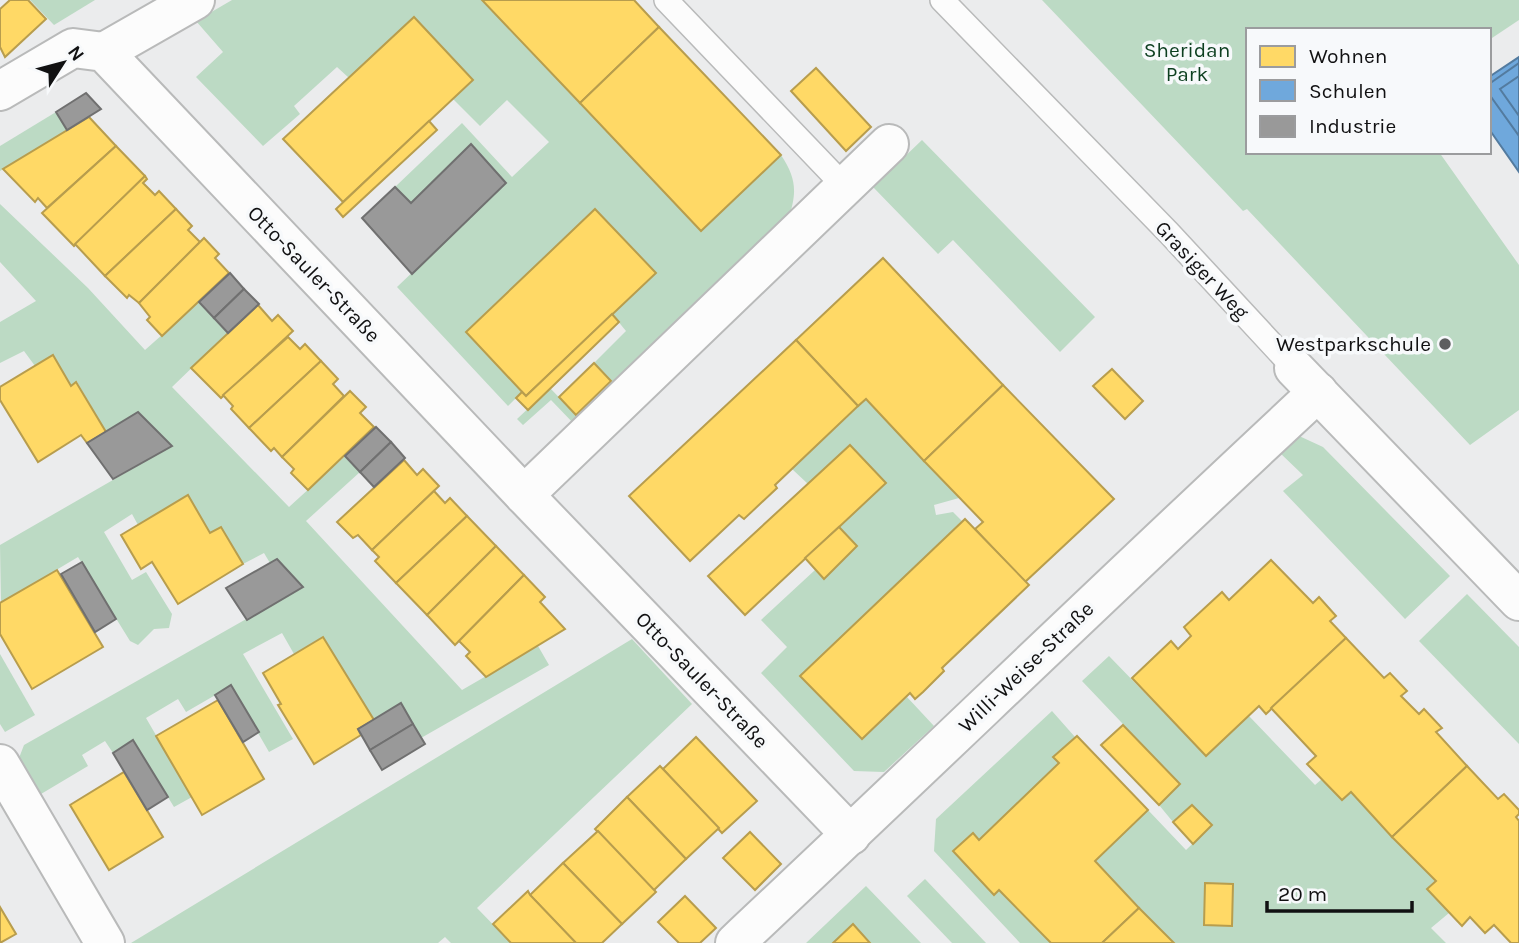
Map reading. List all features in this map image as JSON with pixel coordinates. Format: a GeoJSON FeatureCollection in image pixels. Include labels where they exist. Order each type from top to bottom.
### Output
{"type":"FeatureCollection","features":[{"type":"Feature","properties":{"kind":"street"},"geometry":{"type":"LineString","coordinates":[[0,91],[73,48],[104,52],[195,0]]}},
{"type":"Feature","properties":{"kind":"street","name":"Otto-Sauler-Straße"},"geometry":{"type":"LineString","coordinates":[[104,52],[851,835]]}},
{"type":"Feature","properties":{"kind":"street"},"geometry":{"type":"LineString","coordinates":[[524,495],[889,144]]}},
{"type":"Feature","properties":{"kind":"street","name":"Grasiger Weg"},"geometry":{"type":"LineString","coordinates":[[1306,380],[1519,601]]}},
{"type":"Feature","properties":{"kind":"street","name":"Willi-Weise-Straße"},"geometry":{"type":"LineString","coordinates":[[735,943],[1175,523],[1306,380]]}},
{"type":"Feature","properties":{"kind":"street"},"geometry":{"type":"LineString","coordinates":[[0,764],[105,943]]}},
{"type":"Feature","properties":{"kind":"lane"},"geometry":{"type":"LineString","coordinates":[[666,0],[845,187]]}},
{"type":"Feature","properties":{"kind":"lane","name":"Grasiger Weg"},"geometry":{"type":"LineString","coordinates":[[942,0],[1169,233],[1306,380]]}},
{"type":"Feature","properties":{"kind":"green space"},"geometry":{"type":"Polygon","coordinates":[[[30,0],[95,0],[54,25],[30,0]]]}},
{"type":"Feature","properties":{"kind":"green space"},"geometry":{"type":"Polygon","coordinates":[[[232,0],[482,0],[701,230],[781,155],[790,171],[794,186],[788,220],[576,426],[551,400],[523,425],[517,419],[550,388],[576,415],[611,381],[594,363],[626,331],[612,314],[655,272],[595,209],[466,332],[522,392],[508,406],[397,287],[506,183],[471,145],[411,203],[395,187],[462,123],[512,177],[549,142],[507,100],[480,126],[453,99],[472,80],[414,17],[349,78],[337,67],[294,106],[300,114],[263,146],[196,77],[223,52],[196,21],[232,0]]]}},
{"type":"Feature","properties":{"kind":"green space","name":"Sheridan Park"},"geometry":{"type":"Polygon","coordinates":[[[1042,0],[1519,0],[1519,20],[1491,39],[1491,28],[1246,28],[1246,154],[1440,154],[1519,265],[1519,410],[1470,445],[1247,209],[1243,211],[1042,0]]]}},
{"type":"Feature","properties":{"kind":"green space"},"geometry":{"type":"Polygon","coordinates":[[[56,112],[67,130],[0,171],[0,146],[56,112]]]}},
{"type":"Feature","properties":{"kind":"green space"},"geometry":{"type":"Polygon","coordinates":[[[922,140],[1095,317],[1060,352],[953,240],[938,254],[873,187],[922,140]]]}},
{"type":"Feature","properties":{"kind":"green space"},"geometry":{"type":"Polygon","coordinates":[[[0,204],[88,288],[145,350],[199,302],[228,333],[172,387],[289,507],[345,456],[360,472],[306,521],[462,690],[538,646],[549,665],[421,738],[401,703],[374,720],[323,637],[294,654],[282,633],[243,654],[293,739],[269,752],[231,686],[186,712],[178,699],[146,718],[192,797],[174,807],[133,740],[113,753],[105,741],[82,755],[88,766],[41,794],[19,758],[24,745],[303,587],[277,559],[270,563],[264,553],[243,564],[221,527],[210,533],[188,495],[138,525],[132,514],[104,532],[132,580],[146,572],[172,614],[169,628],[154,629],[138,645],[130,641],[78,557],[1,603],[0,545],[172,446],[139,412],[106,432],[77,382],[71,386],[35,366],[24,351],[0,363],[0,322],[36,301],[0,262],[0,204]]]}},
{"type":"Feature","properties":{"kind":"green space"},"geometry":{"type":"Polygon","coordinates":[[[866,399],[959,498],[934,505],[936,515],[953,512],[962,521],[801,676],[861,739],[907,697],[934,726],[884,772],[854,771],[761,673],[787,647],[761,620],[815,570],[824,578],[857,546],[839,527],[885,483],[808,484],[792,469],[866,399]]]}},
{"type":"Feature","properties":{"kind":"green space"},"geometry":{"type":"Polygon","coordinates":[[[1297,435],[1323,447],[1450,576],[1405,619],[1283,491],[1303,475],[1279,452],[1297,435]]]}},
{"type":"Feature","properties":{"kind":"green space"},"geometry":{"type":"Polygon","coordinates":[[[1467,594],[1519,647],[1519,744],[1419,641],[1467,594]]]}},
{"type":"Feature","properties":{"kind":"green space"},"geometry":{"type":"Polygon","coordinates":[[[632,639],[692,704],[477,908],[511,943],[451,943],[445,937],[438,943],[131,943],[632,639]]]}},
{"type":"Feature","properties":{"kind":"green space"},"geometry":{"type":"Polygon","coordinates":[[[0,654],[35,715],[5,732],[0,724],[0,654]]]}},
{"type":"Feature","properties":{"kind":"green space"},"geometry":{"type":"Polygon","coordinates":[[[1109,656],[1206,756],[1249,716],[1315,785],[1322,779],[1342,800],[1351,792],[1436,881],[1427,889],[1449,913],[1431,928],[1446,943],[1173,943],[1095,861],[1148,810],[1186,850],[1212,825],[1192,805],[1173,822],[1159,805],[1180,784],[1082,681],[1109,656]]]}},
{"type":"Feature","properties":{"kind":"green space"},"geometry":{"type":"Polygon","coordinates":[[[1052,711],[1075,737],[1054,757],[1059,763],[979,840],[954,851],[994,895],[999,890],[1051,943],[1020,943],[934,851],[936,819],[1052,711]]]}},
{"type":"Feature","properties":{"kind":"green space"},"geometry":{"type":"Polygon","coordinates":[[[925,879],[986,943],[952,943],[907,896],[925,879]]]}},
{"type":"Feature","properties":{"kind":"green space"},"geometry":{"type":"Polygon","coordinates":[[[866,886],[921,943],[870,943],[853,925],[833,943],[806,943],[866,886]]]}},
{"type":"Feature","properties":{"kind":"building: Wohnen"},"geometry":{"type":"Polygon","coordinates":[[[10,0],[28,0],[46,19],[5,57],[0,47],[0,9],[10,0]]]}},
{"type":"Feature","properties":{"kind":"building: Wohnen"},"geometry":{"type":"Polygon","coordinates":[[[482,0],[634,0],[659,27],[580,103],[482,0]]]}},
{"type":"Feature","properties":{"kind":"building: Wohnen"},"geometry":{"type":"Polygon","coordinates":[[[414,17],[473,80],[343,202],[283,139],[414,17]]]}},
{"type":"Feature","properties":{"kind":"building: Wohnen"},"geometry":{"type":"Polygon","coordinates":[[[659,27],[781,155],[701,231],[580,103],[659,27]]]}},
{"type":"Feature","properties":{"kind":"building: Wohnen"},"geometry":{"type":"Polygon","coordinates":[[[816,68],[871,127],[846,151],[791,91],[816,68]]]}},
{"type":"Feature","properties":{"kind":"building: Wohnen"},"geometry":{"type":"Polygon","coordinates":[[[89,117],[116,146],[47,208],[38,198],[35,202],[3,169],[89,117]]]}},
{"type":"Feature","properties":{"kind":"building: Wohnen"},"geometry":{"type":"Polygon","coordinates":[[[429,121],[437,130],[343,217],[336,209],[429,121]]]}},
{"type":"Feature","properties":{"kind":"building: Wohnen"},"geometry":{"type":"Polygon","coordinates":[[[116,146],[145,176],[74,246],[42,213],[116,146]]]}},
{"type":"Feature","properties":{"kind":"building: Wohnen"},"geometry":{"type":"Polygon","coordinates":[[[145,176],[147,179],[143,183],[155,195],[159,191],[176,209],[105,276],[75,244],[145,176]]]}},
{"type":"Feature","properties":{"kind":"building: Wohnen"},"geometry":{"type":"Polygon","coordinates":[[[176,209],[192,226],[188,230],[200,242],[139,303],[129,295],[127,298],[105,276],[176,209]]]}},
{"type":"Feature","properties":{"kind":"building: Wohnen"},"geometry":{"type":"Polygon","coordinates":[[[595,209],[656,273],[526,396],[466,332],[595,209]]]}},
{"type":"Feature","properties":{"kind":"building: Wohnen"},"geometry":{"type":"Polygon","coordinates":[[[204,238],[219,254],[215,258],[229,273],[162,336],[147,320],[150,317],[139,303],[204,238]]]}},
{"type":"Feature","properties":{"kind":"building: Wohnen"},"geometry":{"type":"Polygon","coordinates":[[[883,258],[1003,385],[924,461],[866,399],[858,406],[796,340],[883,258]]]}},
{"type":"Feature","properties":{"kind":"building: Wohnen"},"geometry":{"type":"Polygon","coordinates":[[[258,305],[272,321],[278,315],[293,331],[221,398],[191,368],[258,305]]]}},
{"type":"Feature","properties":{"kind":"building: Wohnen"},"geometry":{"type":"Polygon","coordinates":[[[612,314],[619,322],[528,410],[516,398],[522,392],[526,396],[612,314]]]}},
{"type":"Feature","properties":{"kind":"building: Wohnen"},"geometry":{"type":"Polygon","coordinates":[[[288,337],[300,349],[305,344],[321,361],[249,428],[231,409],[233,406],[223,395],[288,337]]]}},
{"type":"Feature","properties":{"kind":"building: Wohnen"},"geometry":{"type":"Polygon","coordinates":[[[796,340],[858,406],[775,485],[777,488],[744,519],[739,515],[690,561],[629,496],[796,340]]]}},
{"type":"Feature","properties":{"kind":"building: Wohnen"},"geometry":{"type":"Polygon","coordinates":[[[53,355],[71,386],[76,382],[106,432],[87,443],[81,435],[38,462],[0,400],[0,387],[53,355]]]}},
{"type":"Feature","properties":{"kind":"building: Wohnen"},"geometry":{"type":"Polygon","coordinates":[[[321,361],[338,379],[333,384],[344,396],[282,457],[274,448],[271,451],[249,428],[321,361]]]}},
{"type":"Feature","properties":{"kind":"building: Wohnen"},"geometry":{"type":"Polygon","coordinates":[[[594,363],[611,381],[576,415],[559,397],[594,363]]]}},
{"type":"Feature","properties":{"kind":"building: Wohnen"},"geometry":{"type":"Polygon","coordinates":[[[1112,369],[1143,401],[1125,419],[1093,386],[1112,369]]]}},
{"type":"Feature","properties":{"kind":"building: Wohnen"},"geometry":{"type":"Polygon","coordinates":[[[1003,385],[1114,499],[1025,582],[975,529],[983,522],[924,461],[1003,385]]]}},
{"type":"Feature","properties":{"kind":"building: Wohnen"},"geometry":{"type":"Polygon","coordinates":[[[350,391],[366,407],[360,413],[374,427],[308,490],[291,473],[294,469],[282,457],[350,391]]]}},
{"type":"Feature","properties":{"kind":"building: Wohnen"},"geometry":{"type":"Polygon","coordinates":[[[850,445],[886,483],[745,615],[708,576],[850,445]]]}},
{"type":"Feature","properties":{"kind":"building: Wohnen"},"geometry":{"type":"Polygon","coordinates":[[[404,460],[417,475],[423,469],[439,486],[372,550],[358,535],[353,538],[337,522],[404,460]]]}},
{"type":"Feature","properties":{"kind":"building: Wohnen"},"geometry":{"type":"Polygon","coordinates":[[[434,491],[445,503],[450,498],[467,516],[396,583],[375,561],[379,557],[372,550],[434,491]]]}},
{"type":"Feature","properties":{"kind":"building: Wohnen"},"geometry":{"type":"Polygon","coordinates":[[[188,495],[210,533],[221,527],[243,564],[178,604],[152,562],[141,569],[121,535],[188,495]]]}},
{"type":"Feature","properties":{"kind":"building: Wohnen"},"geometry":{"type":"Polygon","coordinates":[[[467,516],[496,546],[427,615],[396,583],[467,516]]]}},
{"type":"Feature","properties":{"kind":"building: Wohnen"},"geometry":{"type":"Polygon","coordinates":[[[965,519],[1029,585],[942,668],[944,671],[923,692],[915,699],[910,693],[862,739],[800,676],[965,519]]]}},
{"type":"Feature","properties":{"kind":"building: Wohnen"},"geometry":{"type":"Polygon","coordinates":[[[839,527],[857,546],[824,579],[805,558],[839,527]]]}},
{"type":"Feature","properties":{"kind":"building: Wohnen"},"geometry":{"type":"Polygon","coordinates":[[[496,546],[524,575],[455,645],[427,615],[496,546]]]}},
{"type":"Feature","properties":{"kind":"building: Wohnen"},"geometry":{"type":"Polygon","coordinates":[[[1271,560],[1313,603],[1319,597],[1336,616],[1330,621],[1346,638],[1266,714],[1259,706],[1206,756],[1132,678],[1171,641],[1178,649],[1191,636],[1184,627],[1222,592],[1229,600],[1271,560]]]}},
{"type":"Feature","properties":{"kind":"building: Wohnen"},"geometry":{"type":"Polygon","coordinates":[[[57,570],[103,647],[32,689],[0,634],[0,603],[57,570]]]}},
{"type":"Feature","properties":{"kind":"building: Wohnen"},"geometry":{"type":"Polygon","coordinates":[[[524,575],[545,597],[540,602],[565,629],[486,677],[466,656],[470,652],[459,641],[524,575]]]}},
{"type":"Feature","properties":{"kind":"building: Wohnen"},"geometry":{"type":"Polygon","coordinates":[[[323,637],[374,720],[358,729],[361,735],[314,764],[278,705],[281,704],[263,673],[323,637]]]}},
{"type":"Feature","properties":{"kind":"building: Wohnen"},"geometry":{"type":"Polygon","coordinates":[[[1346,638],[1384,678],[1390,673],[1407,691],[1401,696],[1419,714],[1424,709],[1442,728],[1436,732],[1467,766],[1392,837],[1351,792],[1342,800],[1307,764],[1316,756],[1271,708],[1346,638]]]}},
{"type":"Feature","properties":{"kind":"building: Wohnen"},"geometry":{"type":"Polygon","coordinates":[[[218,700],[264,779],[202,815],[156,736],[218,700]]]}},
{"type":"Feature","properties":{"kind":"building: Wohnen"},"geometry":{"type":"Polygon","coordinates":[[[1123,725],[1180,784],[1159,805],[1101,745],[1123,725]]]}},
{"type":"Feature","properties":{"kind":"building: Wohnen"},"geometry":{"type":"Polygon","coordinates":[[[1077,736],[1148,810],[1095,861],[1139,908],[1102,943],[1051,943],[999,890],[994,895],[953,851],[973,833],[979,840],[1059,763],[1053,757],[1077,736]]]}},
{"type":"Feature","properties":{"kind":"building: Wohnen"},"geometry":{"type":"Polygon","coordinates":[[[696,737],[757,801],[722,833],[663,769],[696,737]]]}},
{"type":"Feature","properties":{"kind":"building: Wohnen"},"geometry":{"type":"Polygon","coordinates":[[[660,766],[719,828],[686,859],[627,797],[660,766]]]}},
{"type":"Feature","properties":{"kind":"building: Wohnen"},"geometry":{"type":"Polygon","coordinates":[[[1467,766],[1498,799],[1504,794],[1519,810],[1516,817],[1519,821],[1519,943],[1511,943],[1494,925],[1485,933],[1470,917],[1462,926],[1427,889],[1436,881],[1392,837],[1467,766]]]}},
{"type":"Feature","properties":{"kind":"building: Wohnen"},"geometry":{"type":"Polygon","coordinates":[[[124,772],[163,837],[109,870],[70,805],[124,772]]]}},
{"type":"Feature","properties":{"kind":"building: Wohnen"},"geometry":{"type":"Polygon","coordinates":[[[627,797],[686,859],[653,891],[595,829],[627,797]]]}},
{"type":"Feature","properties":{"kind":"building: Wohnen"},"geometry":{"type":"Polygon","coordinates":[[[1192,805],[1212,825],[1193,844],[1173,822],[1192,805]]]}},
{"type":"Feature","properties":{"kind":"building: Wohnen"},"geometry":{"type":"Polygon","coordinates":[[[598,831],[656,892],[622,924],[563,863],[598,831]]]}},
{"type":"Feature","properties":{"kind":"building: Wohnen"},"geometry":{"type":"Polygon","coordinates":[[[750,832],[781,864],[755,890],[723,858],[750,832]]]}},
{"type":"Feature","properties":{"kind":"building: Wohnen"},"geometry":{"type":"Polygon","coordinates":[[[563,863],[622,924],[602,943],[576,943],[530,895],[563,863]]]}},
{"type":"Feature","properties":{"kind":"building: Wohnen"},"geometry":{"type":"Polygon","coordinates":[[[1205,883],[1233,884],[1232,926],[1204,925],[1205,883]]]}},
{"type":"Feature","properties":{"kind":"building: Wohnen"},"geometry":{"type":"Polygon","coordinates":[[[528,891],[576,943],[511,943],[493,924],[528,891]]]}},
{"type":"Feature","properties":{"kind":"building: Wohnen"},"geometry":{"type":"Polygon","coordinates":[[[685,896],[716,928],[700,943],[679,943],[658,922],[685,896]]]}},
{"type":"Feature","properties":{"kind":"building: Wohnen"},"geometry":{"type":"Polygon","coordinates":[[[0,907],[16,934],[0,943],[0,907]]]}},
{"type":"Feature","properties":{"kind":"building: Wohnen"},"geometry":{"type":"Polygon","coordinates":[[[1139,908],[1174,943],[1102,943],[1139,908]]]}},
{"type":"Feature","properties":{"kind":"building: Wohnen"},"geometry":{"type":"Polygon","coordinates":[[[853,924],[870,943],[833,943],[853,924]]]}},
{"type":"Feature","properties":{"kind":"building: Schulen"},"geometry":{"type":"Polygon","coordinates":[[[1519,57],[1519,172],[1491,132],[1491,76],[1519,57]]]}},
{"type":"Feature","properties":{"kind":"building: Schulen"},"geometry":{"type":"Polygon","coordinates":[[[1519,63],[1519,76],[1500,89],[1519,116],[1519,136],[1491,97],[1491,83],[1519,63]]]}},
{"type":"Feature","properties":{"kind":"building: Industrie"},"geometry":{"type":"Polygon","coordinates":[[[86,93],[101,109],[67,130],[56,112],[86,93]]]}},
{"type":"Feature","properties":{"kind":"building: Industrie"},"geometry":{"type":"Polygon","coordinates":[[[471,144],[506,183],[412,274],[362,218],[395,187],[411,203],[471,144]]]}},
{"type":"Feature","properties":{"kind":"building: Industrie"},"geometry":{"type":"Polygon","coordinates":[[[230,273],[244,289],[214,318],[199,302],[230,273]]]}},
{"type":"Feature","properties":{"kind":"building: Industrie"},"geometry":{"type":"Polygon","coordinates":[[[244,289],[259,304],[228,333],[214,318],[244,289]]]}},
{"type":"Feature","properties":{"kind":"building: Industrie"},"geometry":{"type":"Polygon","coordinates":[[[138,412],[172,446],[113,479],[87,443],[138,412]]]}},
{"type":"Feature","properties":{"kind":"building: Industrie"},"geometry":{"type":"Polygon","coordinates":[[[376,427],[391,442],[360,472],[345,456],[376,427]]]}},
{"type":"Feature","properties":{"kind":"building: Industrie"},"geometry":{"type":"Polygon","coordinates":[[[391,442],[405,458],[374,487],[360,472],[391,442]]]}},
{"type":"Feature","properties":{"kind":"building: Industrie"},"geometry":{"type":"Polygon","coordinates":[[[277,559],[303,587],[247,620],[226,588],[277,559]]]}},
{"type":"Feature","properties":{"kind":"building: Industrie"},"geometry":{"type":"Polygon","coordinates":[[[82,562],[116,619],[95,632],[61,574],[82,562]]]}},
{"type":"Feature","properties":{"kind":"building: Industrie"},"geometry":{"type":"Polygon","coordinates":[[[231,685],[259,732],[243,742],[215,695],[231,685]]]}},
{"type":"Feature","properties":{"kind":"building: Industrie"},"geometry":{"type":"Polygon","coordinates":[[[401,703],[413,724],[370,750],[358,729],[401,703]]]}},
{"type":"Feature","properties":{"kind":"building: Industrie"},"geometry":{"type":"Polygon","coordinates":[[[413,724],[425,744],[382,770],[370,750],[413,724]]]}},
{"type":"Feature","properties":{"kind":"building: Industrie"},"geometry":{"type":"Polygon","coordinates":[[[133,740],[168,797],[147,810],[113,753],[133,740]]]}},
{"type":"Feature","properties":{"kind":"place","name":"Westparkschule"},"geometry":{"type":"Point","coordinates":[1445,344]}}]}
